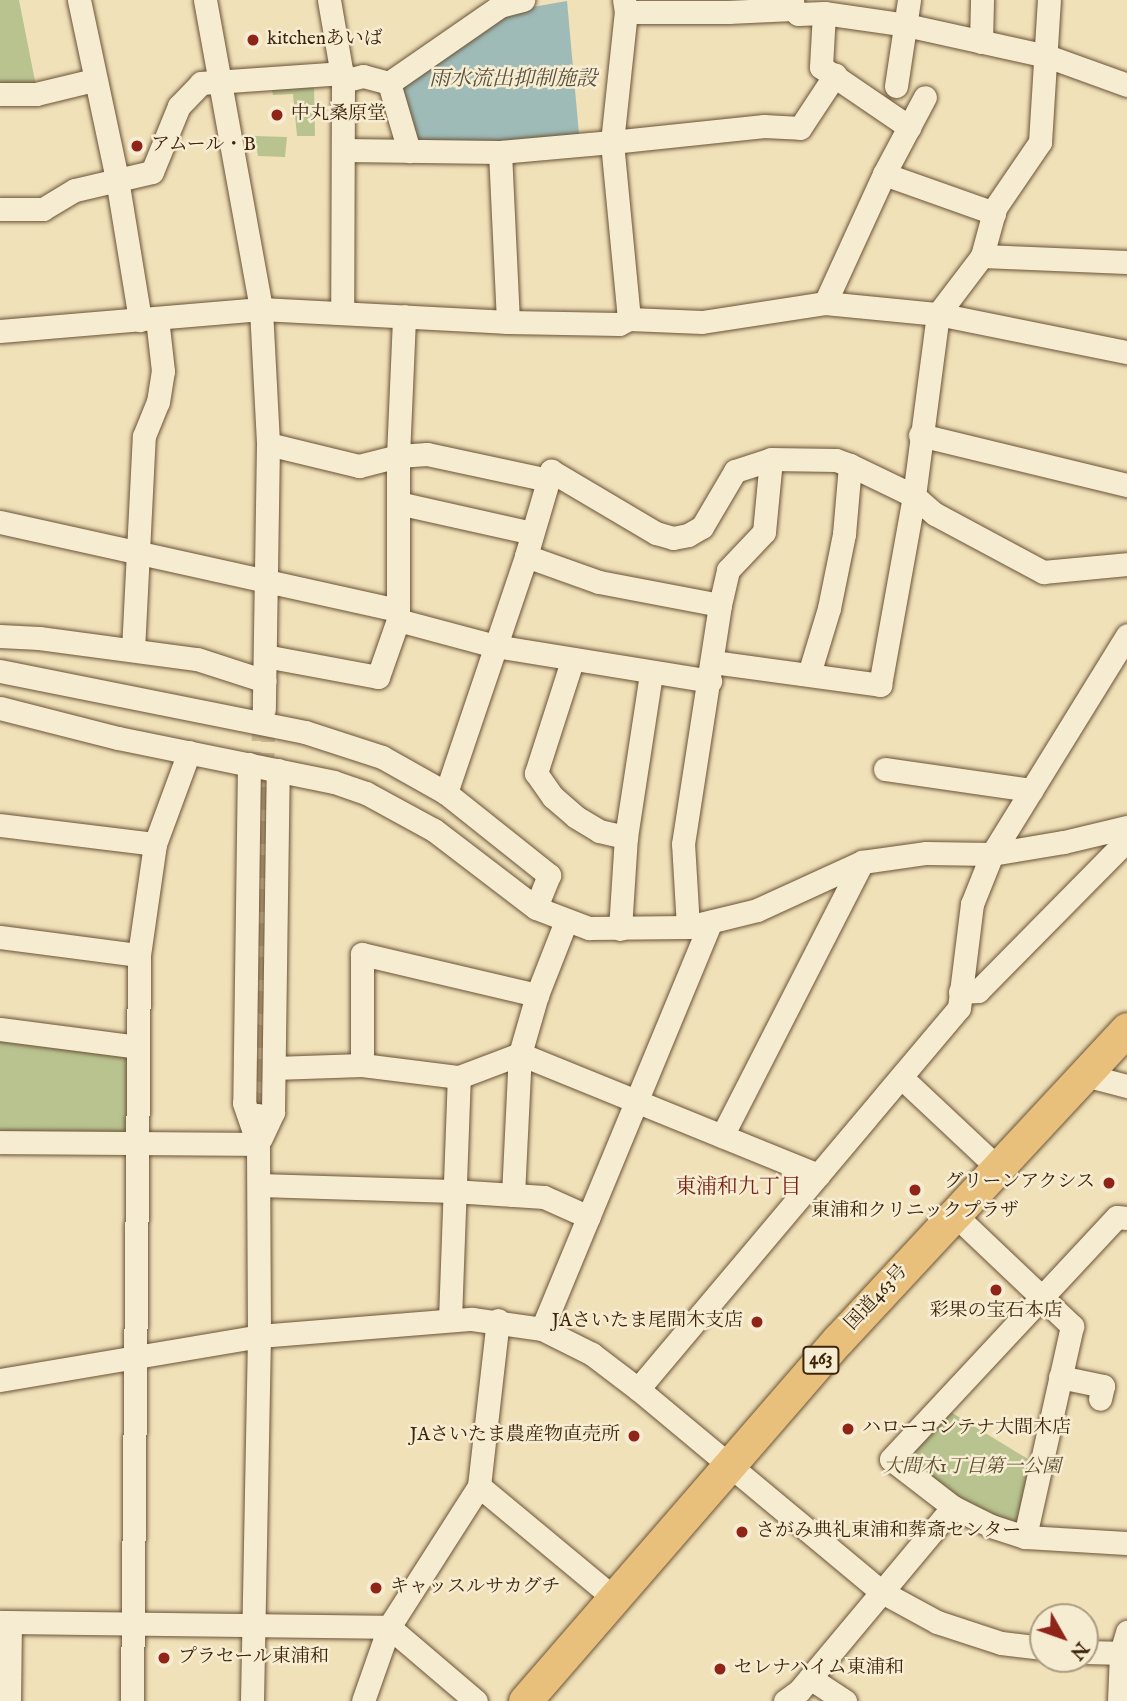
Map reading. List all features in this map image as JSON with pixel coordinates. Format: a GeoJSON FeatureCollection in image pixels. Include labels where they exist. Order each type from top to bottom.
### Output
{"type":"FeatureCollection","features":[{"type":"Feature","properties":{"kind":"highway","name":"国道463号"},"geometry":{"type":"LineString","coordinates":[[525,1701],[728,1465],[954,1214],[1127,1029]]}},
{"type":"Feature","properties":{"kind":"street"},"geometry":{"type":"LineString","coordinates":[[79,0],[94,80],[148,319],[163,371],[158,402],[144,436],[132,650]]}},
{"type":"Feature","properties":{"kind":"street"},"geometry":{"type":"LineString","coordinates":[[205,0],[261,309],[268,444],[264,709]]}},
{"type":"Feature","properties":{"kind":"street"},"geometry":{"type":"LineString","coordinates":[[330,0],[343,77],[342,312]]}},
{"type":"Feature","properties":{"kind":"street"},"geometry":{"type":"LineString","coordinates":[[388,83],[500,6],[523,0]]}},
{"type":"Feature","properties":{"kind":"street"},"geometry":{"type":"LineString","coordinates":[[896,86],[909,0]]}},
{"type":"Feature","properties":{"kind":"street"},"geometry":{"type":"LineString","coordinates":[[981,41],[982,0]]}},
{"type":"Feature","properties":{"kind":"street"},"geometry":{"type":"LineString","coordinates":[[0,522],[266,579],[398,615],[495,646],[572,661],[650,673],[809,674],[880,685],[914,496],[938,314],[982,256],[994,213],[1040,142],[1049,0]]}},
{"type":"Feature","properties":{"kind":"street"},"geometry":{"type":"LineString","coordinates":[[629,319],[612,142],[625,6],[728,12],[792,4],[799,14],[824,13],[906,25],[981,41],[1047,57],[1127,85]]}},
{"type":"Feature","properties":{"kind":"street"},"geometry":{"type":"LineString","coordinates":[[824,13],[819,61],[821,67],[909,127]]}},
{"type":"Feature","properties":{"kind":"street"},"geometry":{"type":"LineString","coordinates":[[344,150],[499,152],[764,126],[800,128],[835,75]]}},
{"type":"Feature","properties":{"kind":"street"},"geometry":{"type":"LineString","coordinates":[[0,209],[43,209],[75,190],[152,172],[179,106],[201,83],[363,76],[388,83]]}},
{"type":"Feature","properties":{"kind":"street"},"geometry":{"type":"LineString","coordinates":[[0,94],[36,94],[94,80]]}},
{"type":"Feature","properties":{"kind":"street"},"geometry":{"type":"LineString","coordinates":[[388,83],[409,150]]}},
{"type":"Feature","properties":{"kind":"street"},"geometry":{"type":"LineString","coordinates":[[825,303],[884,174],[925,97]]}},
{"type":"Feature","properties":{"kind":"street"},"geometry":{"type":"LineString","coordinates":[[499,152],[508,322]]}},
{"type":"Feature","properties":{"kind":"street"},"geometry":{"type":"LineString","coordinates":[[884,174],[994,213]]}},
{"type":"Feature","properties":{"kind":"street"},"geometry":{"type":"LineString","coordinates":[[982,256],[1126,258]]}},
{"type":"Feature","properties":{"kind":"street"},"geometry":{"type":"LineString","coordinates":[[0,331],[261,309],[508,322],[619,324],[629,319],[702,322],[825,303],[938,314],[1127,352]]}},
{"type":"Feature","properties":{"kind":"street"},"geometry":{"type":"LineString","coordinates":[[265,656],[378,677],[398,615],[398,456],[404,316]]}},
{"type":"Feature","properties":{"kind":"street"},"geometry":{"type":"LineString","coordinates":[[920,435],[1127,485]]}},
{"type":"Feature","properties":{"kind":"street"},"geometry":{"type":"LineString","coordinates":[[268,444],[359,466],[398,456],[427,454],[548,480]]}},
{"type":"Feature","properties":{"kind":"street"},"geometry":{"type":"LineString","coordinates":[[446,793],[526,555],[551,471],[656,533],[673,538],[688,535],[702,527],[734,471],[771,459],[836,460],[914,496],[935,514],[1043,572],[1127,564]]}},
{"type":"Feature","properties":{"kind":"street"},"geometry":{"type":"LineString","coordinates":[[688,927],[683,844],[720,605],[728,570],[764,532],[771,459]]}},
{"type":"Feature","properties":{"kind":"street"},"geometry":{"type":"LineString","coordinates":[[809,674],[829,608],[844,534],[850,465]]}},
{"type":"Feature","properties":{"kind":"street"},"geometry":{"type":"LineString","coordinates":[[398,503],[532,533]]}},
{"type":"Feature","properties":{"kind":"street"},"geometry":{"type":"LineString","coordinates":[[526,555],[600,582],[720,605]]}},
{"type":"Feature","properties":{"kind":"street"},"geometry":{"type":"LineString","coordinates":[[638,1389],[959,1008],[972,904],[992,854],[1127,635]]}},
{"type":"Feature","properties":{"kind":"street"},"geometry":{"type":"LineString","coordinates":[[0,636],[39,638],[197,659],[265,681]]}},
{"type":"Feature","properties":{"kind":"street"},"geometry":{"type":"LineString","coordinates":[[572,661],[536,773],[553,797],[576,817],[599,831],[626,837]]}},
{"type":"Feature","properties":{"kind":"street"},"geometry":{"type":"LineString","coordinates":[[0,671],[305,732],[382,758],[446,793],[549,875],[536,908]]}},
{"type":"Feature","properties":{"kind":"street"},"geometry":{"type":"LineString","coordinates":[[620,929],[626,837],[650,673]]}},
{"type":"Feature","properties":{"kind":"street"},"geometry":{"type":"LineString","coordinates":[[0,708],[118,738],[334,782],[390,804],[434,830],[536,908],[589,928],[688,927],[757,910],[862,862],[926,853],[992,854],[1127,827]]}},
{"type":"Feature","properties":{"kind":"street"},"geometry":{"type":"LineString","coordinates":[[132,1701],[139,955],[155,844],[189,752]]}},
{"type":"Feature","properties":{"kind":"street"},"geometry":{"type":"LineString","coordinates":[[248,764],[244,1103],[258,1144]]}},
{"type":"Feature","properties":{"kind":"street"},"geometry":{"type":"LineString","coordinates":[[885,769],[1031,790]]}},
{"type":"Feature","properties":{"kind":"street"},"geometry":{"type":"LineString","coordinates":[[258,1144],[274,1112],[278,770]]}},
{"type":"Feature","properties":{"kind":"street"},"geometry":{"type":"LineString","coordinates":[[0,825],[155,844]]}},
{"type":"Feature","properties":{"kind":"street"},"geometry":{"type":"LineString","coordinates":[[960,992],[978,991],[1127,840]]}},
{"type":"Feature","properties":{"kind":"street"},"geometry":{"type":"LineString","coordinates":[[722,1136],[862,862]]}},
{"type":"Feature","properties":{"kind":"street"},"geometry":{"type":"LineString","coordinates":[[513,1195],[520,1054],[537,995],[566,921]]}},
{"type":"Feature","properties":{"kind":"street"},"geometry":{"type":"LineString","coordinates":[[542,1329],[711,922]]}},
{"type":"Feature","properties":{"kind":"street"},"geometry":{"type":"LineString","coordinates":[[0,937],[139,955]]}},
{"type":"Feature","properties":{"kind":"street"},"geometry":{"type":"LineString","coordinates":[[362,1065],[362,954],[537,995]]}},
{"type":"Feature","properties":{"kind":"street"},"geometry":{"type":"LineString","coordinates":[[0,1029],[138,1046]]}},
{"type":"Feature","properties":{"kind":"street"},"geometry":{"type":"LineString","coordinates":[[274,1068],[362,1065],[459,1077],[520,1054],[818,1175]]}},
{"type":"Feature","properties":{"kind":"street"},"geometry":{"type":"LineString","coordinates":[[1085,1075],[1127,1086]]}},
{"type":"Feature","properties":{"kind":"street"},"geometry":{"type":"LineString","coordinates":[[450,1320],[459,1077]]}},
{"type":"Feature","properties":{"kind":"street"},"geometry":{"type":"LineString","coordinates":[[902,1077],[998,1168]]}},
{"type":"Feature","properties":{"kind":"street"},"geometry":{"type":"LineString","coordinates":[[252,1701],[258,1336],[258,1115]]}},
{"type":"Feature","properties":{"kind":"street"},"geometry":{"type":"LineString","coordinates":[[0,1142],[258,1144]]}},
{"type":"Feature","properties":{"kind":"street"},"geometry":{"type":"LineString","coordinates":[[259,1185],[453,1191],[544,1197],[589,1217]]}},
{"type":"Feature","properties":{"kind":"street"},"geometry":{"type":"LineString","coordinates":[[954,1214],[1072,1326],[1025,1537]]}},
{"type":"Feature","properties":{"kind":"street"},"geometry":{"type":"LineString","coordinates":[[1127,1218],[1117,1217],[891,1459],[953,1507],[991,1526],[1025,1537],[1127,1543]]}},
{"type":"Feature","properties":{"kind":"street"},"geometry":{"type":"LineString","coordinates":[[0,1380],[258,1336],[450,1320],[498,1320],[542,1329],[592,1354],[638,1389],[882,1592],[937,1622],[1001,1643],[1029,1646]]}},
{"type":"Feature","properties":{"kind":"street"},"geometry":{"type":"LineString","coordinates":[[363,1701],[389,1627],[479,1486],[498,1320]]}},
{"type":"Feature","properties":{"kind":"street"},"geometry":{"type":"LineString","coordinates":[[1060,1377],[1102,1386],[1100,1399]]}},
{"type":"Feature","properties":{"kind":"street"},"geometry":{"type":"LineString","coordinates":[[479,1486],[614,1598]]}},
{"type":"Feature","properties":{"kind":"street"},"geometry":{"type":"LineString","coordinates":[[785,1701],[810,1678],[953,1507]]}},
{"type":"Feature","properties":{"kind":"street"},"geometry":{"type":"LineString","coordinates":[[9,1701],[5,1623],[389,1627],[475,1701]]}},
{"type":"Feature","properties":{"kind":"street"},"geometry":{"type":"LineString","coordinates":[[1099,1650],[1125,1646],[1119,1701]]}},
{"type":"Feature","properties":{"kind":"street"},"geometry":{"type":"LineString","coordinates":[[810,1678],[845,1701]]}},
{"type":"Feature","properties":{"kind":"green space"},"geometry":{"type":"Polygon","coordinates":[[[0,0],[19,0],[36,86],[0,86],[0,0]]]}},
{"type":"Feature","properties":{"kind":"green space"},"geometry":{"type":"Polygon","coordinates":[[[314,84],[315,136],[297,136],[293,94],[273,95],[271,86],[314,84]]]}},
{"type":"Feature","properties":{"kind":"green space"},"geometry":{"type":"Polygon","coordinates":[[[255,136],[287,137],[285,157],[258,156],[255,136]]]}},
{"type":"Feature","properties":{"kind":"green space"},"geometry":{"type":"Polygon","coordinates":[[[0,1035],[127,1050],[129,1136],[0,1134],[0,1035]]]}},
{"type":"Feature","properties":{"kind":"green space","name":"大間木1丁目第一公園"},"geometry":{"type":"Polygon","coordinates":[[[949,1411],[1033,1462],[1016,1527],[975,1511],[906,1462],[905,1454],[949,1411]]]}},
{"type":"Feature","properties":{"kind":"water","name":"雨水流出抑制施設"},"geometry":{"type":"Polygon","coordinates":[[[567,1],[579,134],[498,142],[415,140],[396,86],[503,12],[567,1]]]}},
{"type":"Feature","properties":{"kind":"tunnel"},"geometry":{"type":"LineString","coordinates":[[258,1115],[264,709]]}},
{"type":"Feature","properties":{"kind":"place","name":"kitchenあいば"},"geometry":{"type":"Point","coordinates":[253,40]}},
{"type":"Feature","properties":{"kind":"place","name":"中丸桑原堂"},"geometry":{"type":"Point","coordinates":[277,115]}},
{"type":"Feature","properties":{"kind":"place","name":"アムール・B"},"geometry":{"type":"Point","coordinates":[137,146]}},
{"type":"Feature","properties":{"kind":"place","name":"グリーンアクシス"},"geometry":{"type":"Point","coordinates":[1109,1183]}},
{"type":"Feature","properties":{"kind":"place","name":"東浦和クリニックプラザ"},"geometry":{"type":"Point","coordinates":[915,1190]}},
{"type":"Feature","properties":{"kind":"place","name":"彩果の宝石本店"},"geometry":{"type":"Point","coordinates":[996,1290]}},
{"type":"Feature","properties":{"kind":"place","name":"JAさいたま尾間木支店"},"geometry":{"type":"Point","coordinates":[757,1322]}},
{"type":"Feature","properties":{"kind":"place","name":"ハローコンテナ大間木店"},"geometry":{"type":"Point","coordinates":[848,1429]}},
{"type":"Feature","properties":{"kind":"place","name":"JAさいたま農産物直売所"},"geometry":{"type":"Point","coordinates":[634,1436]}},
{"type":"Feature","properties":{"kind":"place","name":"さがみ典礼東浦和葬斎センター"},"geometry":{"type":"Point","coordinates":[742,1532]}},
{"type":"Feature","properties":{"kind":"place","name":"キャッスルサカグチ"},"geometry":{"type":"Point","coordinates":[376,1588]}},
{"type":"Feature","properties":{"kind":"place","name":"プラセール東浦和"},"geometry":{"type":"Point","coordinates":[164,1658]}},
{"type":"Feature","properties":{"kind":"place","name":"セレナハイム東浦和"},"geometry":{"type":"Point","coordinates":[720,1669]}},
{"type":"Feature","properties":{"kind":"district","name":"東浦和九丁目"},"geometry":{"type":"Point","coordinates":[738,1188]}}]}
